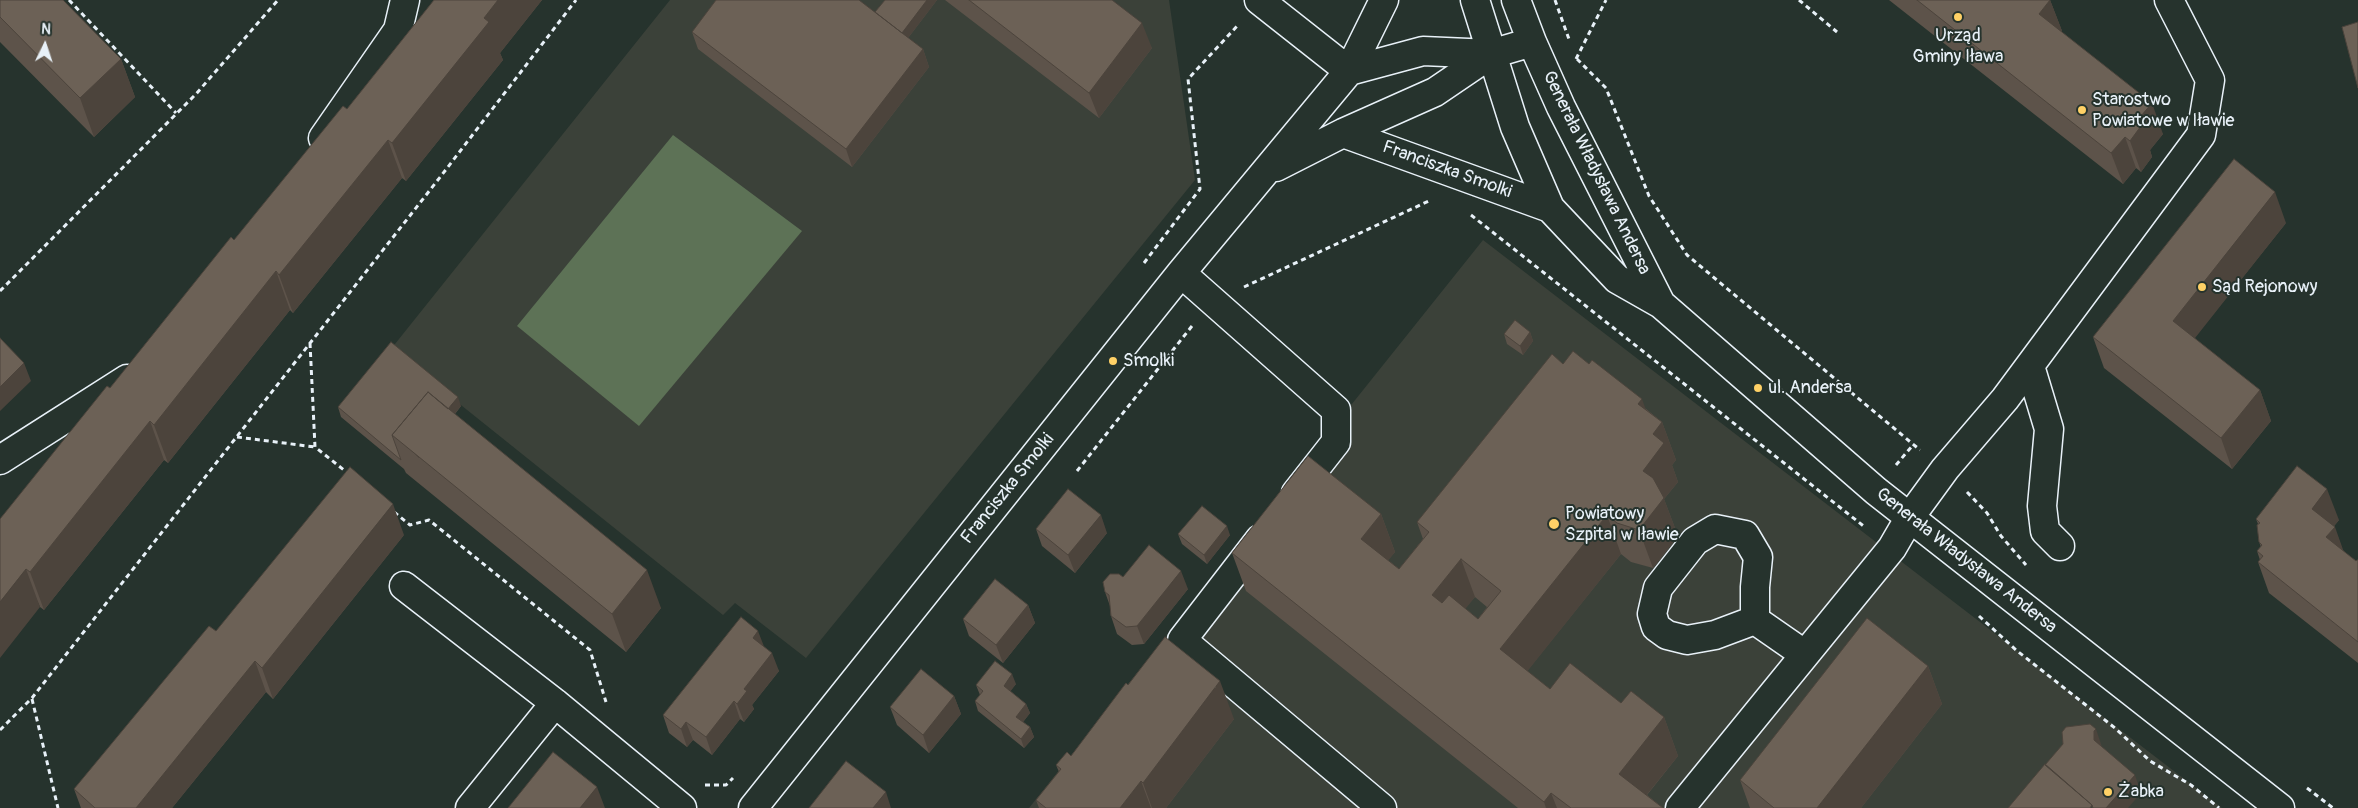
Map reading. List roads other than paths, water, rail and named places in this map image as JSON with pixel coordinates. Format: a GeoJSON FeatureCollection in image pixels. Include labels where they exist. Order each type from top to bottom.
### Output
{"type":"FeatureCollection","features":[{"type":"Feature","properties":{"kind":"street"},"geometry":{"type":"LineString","coordinates":[[307,158],[398,30],[405,0]]}},
{"type":"Feature","properties":{"kind":"street","name":"Franciszka Smolki"},"geometry":{"type":"LineString","coordinates":[[753,808],[1182,273],[1349,70],[1384,0]]}},
{"type":"Feature","properties":{"kind":"street","name":"Generała Władysława Andersa"},"geometry":{"type":"LineString","coordinates":[[1475,0],[1515,127],[1550,208],[1617,279],[1661,304],[1876,491],[2280,808]]}},
{"type":"Feature","properties":{"kind":"street","name":"Generała Władysława Andersa"},"geometry":{"type":"LineString","coordinates":[[1516,0],[1532,42],[1561,107],[1661,304]]}},
{"type":"Feature","properties":{"kind":"street"},"geometry":{"type":"LineString","coordinates":[[1680,808],[1892,548],[1910,517],[1945,469],[2030,366],[2201,135],[2210,80],[2169,0]]}},
{"type":"Feature","properties":{"kind":"street"},"geometry":{"type":"LineString","coordinates":[[1260,1],[1349,70]]}},
{"type":"Feature","properties":{"kind":"street","name":"Franciszka Smolki"},"geometry":{"type":"LineString","coordinates":[[1265,172],[1343,132],[1435,92],[1491,54],[1532,42]]}},
{"type":"Feature","properties":{"kind":"street","name":"Franciszka Smolki"},"geometry":{"type":"LineString","coordinates":[[1349,70],[1423,51],[1491,54]]}},
{"type":"Feature","properties":{"kind":"street","name":"Franciszka Smolki"},"geometry":{"type":"LineString","coordinates":[[1343,132],[1550,208]]}},
{"type":"Feature","properties":{"kind":"street"},"geometry":{"type":"LineString","coordinates":[[1182,273],[1336,410],[1336,442],[1182,640],[1382,808]]}},
{"type":"Feature","properties":{"kind":"street"},"geometry":{"type":"LineString","coordinates":[[0,460],[125,381],[144,358]]}},
{"type":"Feature","properties":{"kind":"street"},"geometry":{"type":"LineString","coordinates":[[2030,366],[2049,429],[2042,506],[2045,531],[2060,546]]}},
{"type":"Feature","properties":{"kind":"street"},"geometry":{"type":"LineString","coordinates":[[1715,529],[1745,535],[1758,557],[1755,587],[1755,620],[1715,635],[1686,640],[1667,635],[1656,627],[1652,614],[1658,588],[1695,541],[1715,529]]}},
{"type":"Feature","properties":{"kind":"street"},"geometry":{"type":"LineString","coordinates":[[404,586],[555,703],[682,808]]}},
{"type":"Feature","properties":{"kind":"street"},"geometry":{"type":"LineString","coordinates":[[1755,620],[1804,654]]}},
{"type":"Feature","properties":{"kind":"street"},"geometry":{"type":"LineString","coordinates":[[470,808],[555,703]]}},
{"type":"Feature","properties":{"kind":"place","name":"Urząd Gminy Iława"},"geometry":{"type":"Point","coordinates":[1958,17]}},
{"type":"Feature","properties":{"kind":"place","name":"Starostwo Powiatowe w Iławie"},"geometry":{"type":"Point","coordinates":[2082,110]}},
{"type":"Feature","properties":{"kind":"place","name":"Sąd Rejonowy"},"geometry":{"type":"Point","coordinates":[2202,287]}},
{"type":"Feature","properties":{"kind":"place","name":"Smolki"},"geometry":{"type":"Point","coordinates":[1113,361]}},
{"type":"Feature","properties":{"kind":"place","name":"ul. Andersa"},"geometry":{"type":"Point","coordinates":[1758,388]}},
{"type":"Feature","properties":{"kind":"place","name":"Powiatowy Szpital w Iławie"},"geometry":{"type":"Point","coordinates":[1554,524]}},
{"type":"Feature","properties":{"kind":"place","name":"Żabka"},"geometry":{"type":"Point","coordinates":[2108,792]}}]}
